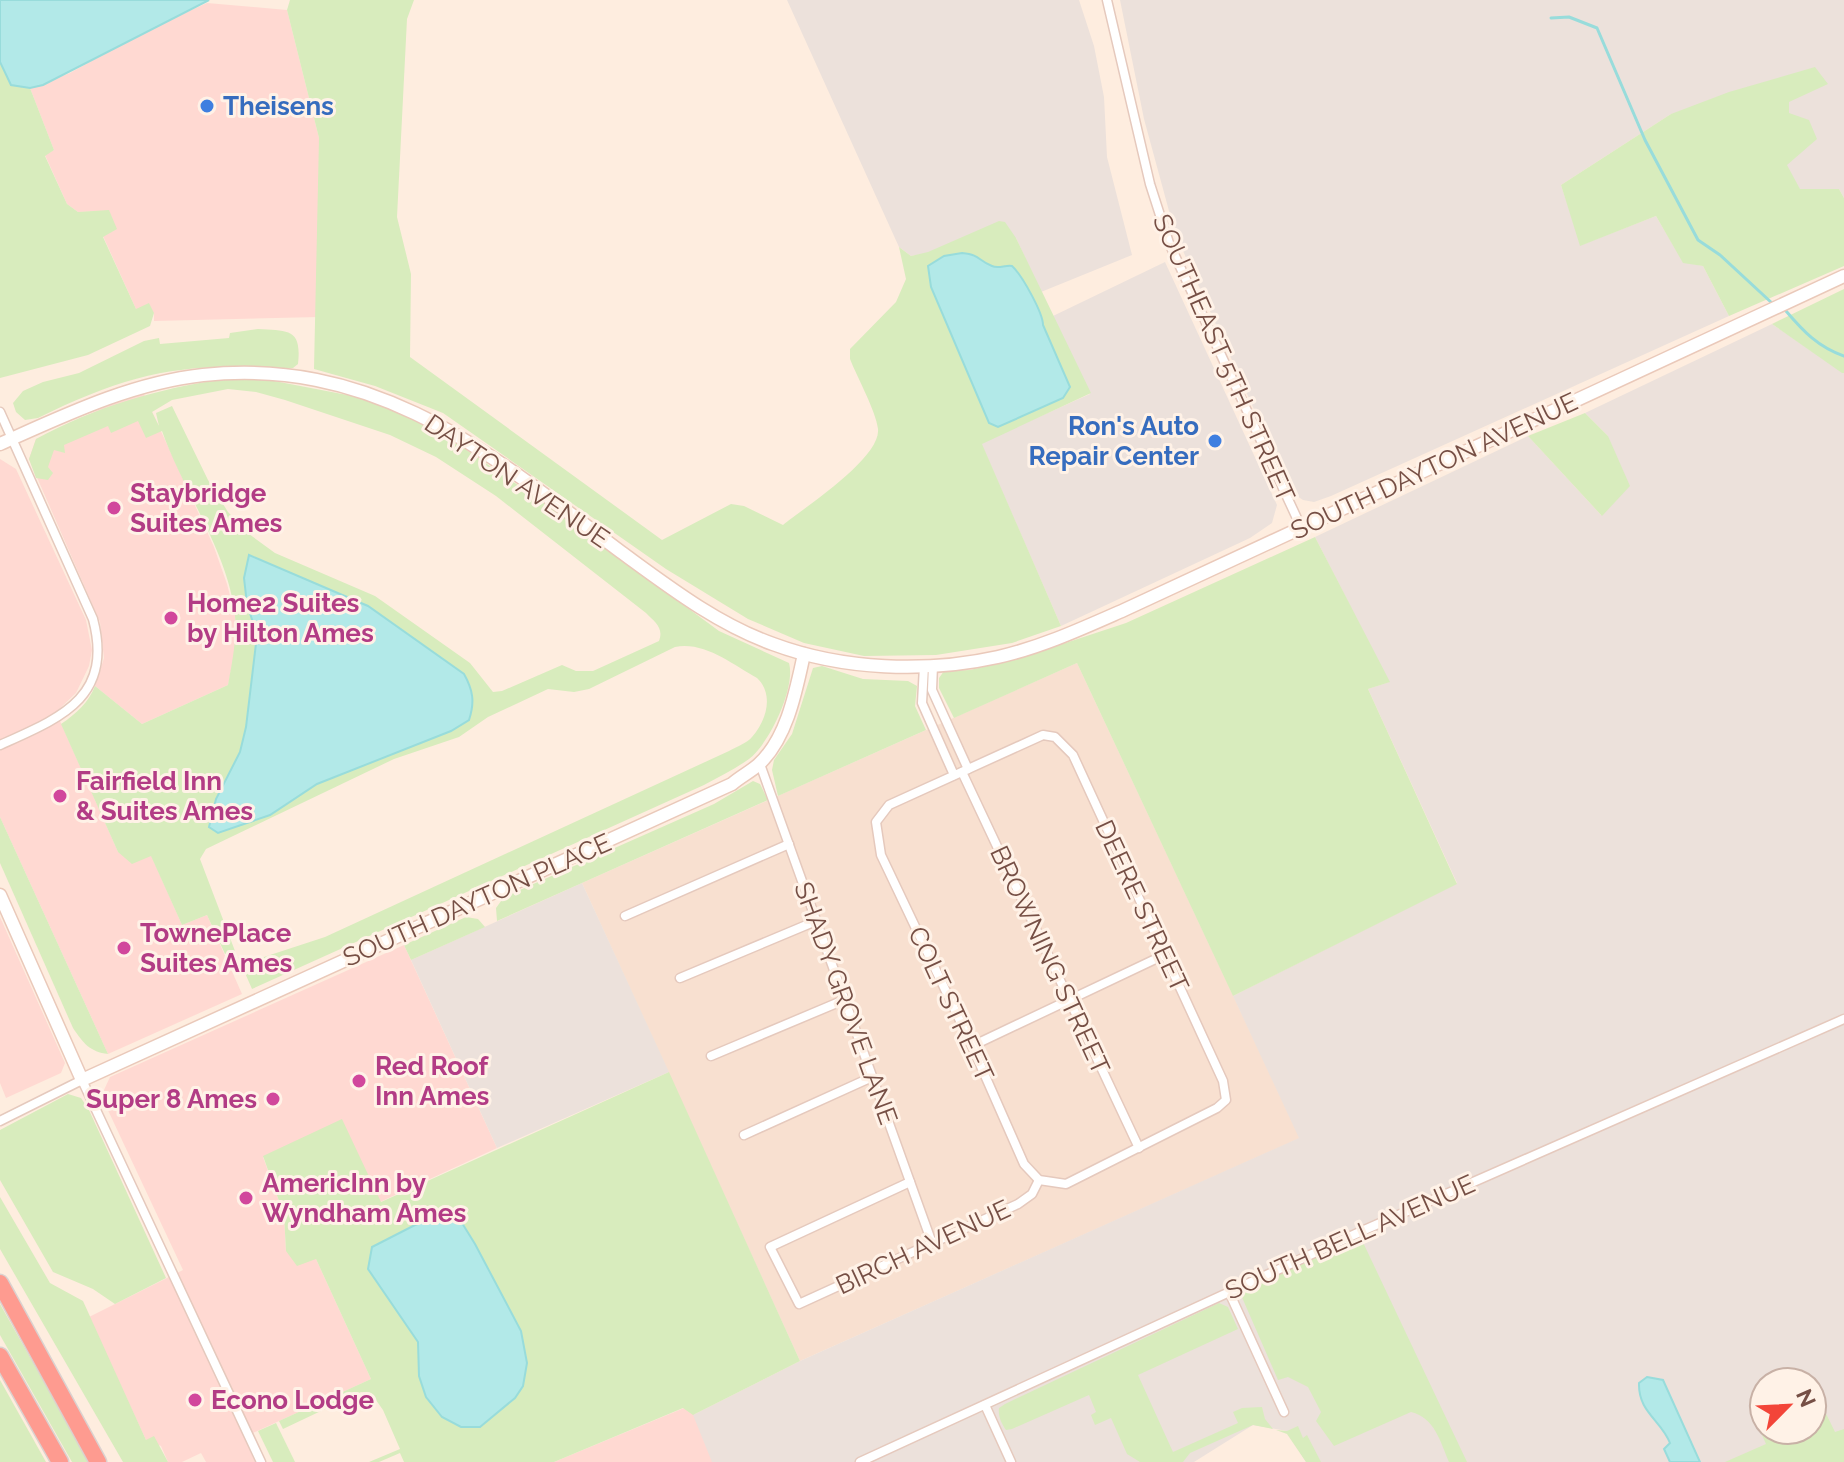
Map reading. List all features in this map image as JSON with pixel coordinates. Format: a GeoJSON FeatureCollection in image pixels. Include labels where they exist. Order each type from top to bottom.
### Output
{"type":"FeatureCollection","features":[{"type":"Feature","properties":{"kind":"highway"},"geometry":{"type":"LineString","coordinates":[[0,1283],[101,1462]]}},
{"type":"Feature","properties":{"kind":"highway"},"geometry":{"type":"LineString","coordinates":[[0,1356],[58,1462]]}},
{"type":"Feature","properties":{"kind":"main road","name":"SOUTH DAYTON AVENUE"},"geometry":{"type":"LineString","coordinates":[[1022,651],[1124,610],[1844,276]]}},
{"type":"Feature","properties":{"kind":"main road","name":"DAYTON AVENUE"},"geometry":{"type":"LineString","coordinates":[[6,442],[116,395],[174,379],[251,374],[302,378],[356,389],[416,413],[478,448],[673,590],[720,619],[771,644],[804,654],[878,665],[929,665],[1022,651]]}},
{"type":"Feature","properties":{"kind":"main road","name":"SOUTH DAYTON PLACE"},"geometry":{"type":"LineString","coordinates":[[82,1080],[732,784],[760,764],[776,740],[791,707],[804,654]]}},
{"type":"Feature","properties":{"kind":"main road"},"geometry":{"type":"LineString","coordinates":[[0,895],[82,1080]]}},
{"type":"Feature","properties":{"kind":"street","name":"SOUTHEAST 5TH STREET"},"geometry":{"type":"LineString","coordinates":[[1107,0],[1147,175],[1169,243],[1301,527]]}},
{"type":"Feature","properties":{"kind":"street"},"geometry":{"type":"LineString","coordinates":[[0,412],[6,442],[93,619],[98,637],[98,652],[91,678],[77,703],[45,725],[0,745]]}},
{"type":"Feature","properties":{"kind":"street","name":"BROWNING STREET"},"geometry":{"type":"LineString","coordinates":[[929,665],[932,690],[961,772]]}},
{"type":"Feature","properties":{"kind":"street","name":"BROWNING STREET"},"geometry":{"type":"LineString","coordinates":[[929,665],[922,703],[961,772],[1139,1148]]}},
{"type":"Feature","properties":{"kind":"street","name":"DEERE STREET"},"geometry":{"type":"LineString","coordinates":[[961,772],[1043,735],[1055,737],[1073,755],[1223,1081],[1226,1100],[1217,1108],[1139,1148]]}},
{"type":"Feature","properties":{"kind":"street","name":"SHADY GROVE LANE"},"geometry":{"type":"LineString","coordinates":[[760,764],[932,1243]]}},
{"type":"Feature","properties":{"kind":"street","name":"COLT STREET"},"geometry":{"type":"LineString","coordinates":[[961,772],[889,805],[876,822],[881,855],[1024,1164],[1039,1180]]}},
{"type":"Feature","properties":{"kind":"street"},"geometry":{"type":"LineString","coordinates":[[625,916],[789,844]]}},
{"type":"Feature","properties":{"kind":"street"},"geometry":{"type":"LineString","coordinates":[[680,978],[816,921]]}},
{"type":"Feature","properties":{"kind":"street"},"geometry":{"type":"LineString","coordinates":[[972,1046],[1164,955]]}},
{"type":"Feature","properties":{"kind":"street"},"geometry":{"type":"LineString","coordinates":[[711,1056],[844,1000]]}},
{"type":"Feature","properties":{"kind":"street","name":"SOUTH BELL AVENUE"},"geometry":{"type":"LineString","coordinates":[[860,1462],[1229,1292],[1844,1019]]}},
{"type":"Feature","properties":{"kind":"street"},"geometry":{"type":"LineString","coordinates":[[744,1135],[872,1077]]}},
{"type":"Feature","properties":{"kind":"street"},"geometry":{"type":"LineString","coordinates":[[0,1121],[82,1080],[261,1462]]}},
{"type":"Feature","properties":{"kind":"street"},"geometry":{"type":"LineString","coordinates":[[1039,1180],[1066,1184],[1139,1148]]}},
{"type":"Feature","properties":{"kind":"street","name":"BIRCH AVENUE"},"geometry":{"type":"LineString","coordinates":[[910,1182],[770,1247],[799,1304],[1018,1204],[1032,1194],[1039,1180]]}},
{"type":"Feature","properties":{"kind":"street"},"geometry":{"type":"LineString","coordinates":[[1229,1292],[1284,1412]]}},
{"type":"Feature","properties":{"kind":"street"},"geometry":{"type":"LineString","coordinates":[[985,1405],[1011,1462]]}},
{"type":"Feature","properties":{"kind":"shaded area"},"geometry":{"type":"Polygon","coordinates":[[[787,0],[1079,0],[1094,46],[1104,97],[1107,157],[1132,255],[1041,292],[1016,238],[911,256],[899,247],[787,0]]]}},
{"type":"Feature","properties":{"kind":"shaded area"},"geometry":{"type":"Polygon","coordinates":[[[1120,0],[1844,0],[1844,198],[1839,189],[1800,190],[1786,165],[1789,102],[1671,114],[1561,185],[1581,245],[1656,216],[1683,262],[1703,266],[1729,316],[1331,496],[1314,502],[1303,500],[1291,492],[1175,233],[1144,119],[1120,0]]]}},
{"type":"Feature","properties":{"kind":"shaded area"},"geometry":{"type":"Polygon","coordinates":[[[207,3],[287,10],[319,138],[319,317],[154,321],[154,313],[136,309],[103,236],[116,229],[109,211],[78,212],[67,204],[45,155],[54,150],[30,88],[70,73],[145,31],[207,3]]]}},
{"type":"Feature","properties":{"kind":"shaded area"},"geometry":{"type":"Polygon","coordinates":[[[1165,262],[1277,505],[1272,523],[1250,538],[1061,626],[981,443],[1090,394],[1053,316],[1165,262]]]}},
{"type":"Feature","properties":{"kind":"shaded area"},"geometry":{"type":"Polygon","coordinates":[[[1772,324],[1844,373],[1844,1440],[1795,1462],[1306,1462],[1287,1431],[1253,1425],[1194,1462],[712,1462],[693,1415],[800,1361],[1299,1138],[1233,996],[1457,883],[1368,689],[1389,682],[1315,537],[1528,436],[1601,515],[1608,436],[1585,413],[1772,324]]]}},
{"type":"Feature","properties":{"kind":"shaded area"},"geometry":{"type":"Polygon","coordinates":[[[144,394],[214,547],[235,615],[235,651],[228,685],[142,724],[95,686],[104,658],[100,622],[29,459],[36,439],[105,407],[144,394]]]}},
{"type":"Feature","properties":{"kind":"shaded area"},"geometry":{"type":"Polygon","coordinates":[[[0,459],[16,469],[86,620],[92,650],[89,666],[76,693],[56,712],[118,852],[151,855],[182,925],[207,915],[242,994],[108,1054],[0,817],[0,459]]]}},
{"type":"Feature","properties":{"kind":"shaded area"},"geometry":{"type":"Polygon","coordinates":[[[1077,663],[1300,1138],[800,1361],[582,883],[1077,663]]]}},
{"type":"Feature","properties":{"kind":"shaded area"},"geometry":{"type":"Polygon","coordinates":[[[582,883],[669,1072],[497,1148],[411,960],[582,883]]]}},
{"type":"Feature","properties":{"kind":"shaded area"},"geometry":{"type":"Polygon","coordinates":[[[0,917],[65,1063],[61,1073],[6,1098],[0,1083],[0,917]]]}},
{"type":"Feature","properties":{"kind":"shaded area"},"geometry":{"type":"Polygon","coordinates":[[[404,945],[497,1148],[380,1202],[263,1157],[284,1215],[286,1251],[316,1259],[371,1379],[244,1437],[255,1462],[206,1462],[201,1453],[182,1462],[168,1462],[161,1446],[146,1440],[89,1317],[183,1270],[106,1106],[104,1090],[110,1077],[404,945]]]}},
{"type":"Feature","properties":{"kind":"shaded area"},"geometry":{"type":"Polygon","coordinates":[[[684,1408],[694,1414],[713,1462],[554,1462],[684,1408]]]}},
{"type":"Feature","properties":{"kind":"green space"},"geometry":{"type":"Polygon","coordinates":[[[290,0],[414,0],[407,19],[397,217],[411,274],[410,357],[662,540],[731,504],[744,506],[783,525],[855,467],[876,441],[878,429],[850,359],[850,349],[896,302],[906,279],[899,247],[911,256],[928,252],[999,221],[1005,222],[1016,238],[1091,393],[982,444],[1061,626],[1012,643],[936,655],[864,656],[804,643],[748,619],[666,569],[443,413],[375,386],[314,369],[319,138],[287,10],[290,0]]]}},
{"type":"Feature","properties":{"kind":"green space"},"geometry":{"type":"Polygon","coordinates":[[[0,62],[11,85],[30,88],[54,150],[45,156],[67,204],[78,212],[109,210],[117,229],[103,237],[136,309],[149,303],[154,313],[150,326],[88,355],[0,378],[0,62]]]}},
{"type":"Feature","properties":{"kind":"green space"},"geometry":{"type":"Polygon","coordinates":[[[1815,67],[1828,84],[1789,102],[1789,113],[1809,120],[1817,139],[1787,165],[1800,189],[1839,189],[1844,198],[1844,266],[1729,316],[1703,266],[1683,263],[1656,216],[1580,246],[1561,185],[1671,114],[1729,92],[1815,67]]]}},
{"type":"Feature","properties":{"kind":"green space"},"geometry":{"type":"Polygon","coordinates":[[[1844,289],[1844,373],[1842,373],[1772,324],[1844,289]]]}},
{"type":"Feature","properties":{"kind":"green space"},"geometry":{"type":"Polygon","coordinates":[[[258,329],[291,334],[298,344],[298,364],[286,369],[217,367],[158,374],[101,390],[38,418],[25,420],[16,412],[13,403],[23,391],[43,382],[79,373],[144,341],[159,338],[160,344],[229,338],[230,333],[258,329]]]}},
{"type":"Feature","properties":{"kind":"green space"},"geometry":{"type":"Polygon","coordinates":[[[223,379],[269,380],[363,398],[395,409],[439,431],[557,512],[719,631],[789,663],[789,686],[785,700],[765,741],[749,759],[704,785],[252,989],[238,957],[252,961],[325,937],[729,751],[752,737],[765,715],[767,699],[757,678],[728,660],[697,647],[675,647],[589,689],[574,692],[548,689],[488,717],[459,737],[394,759],[206,849],[200,859],[235,951],[225,954],[207,915],[182,925],[151,856],[132,864],[118,852],[61,724],[81,707],[95,686],[142,724],[228,685],[235,642],[235,616],[231,592],[215,546],[162,431],[146,438],[138,421],[111,433],[108,426],[64,445],[65,453],[54,450],[48,467],[53,473],[48,480],[36,478],[29,459],[36,439],[58,428],[127,401],[223,379]],[[228,389],[172,400],[152,412],[159,426],[156,413],[172,406],[208,480],[228,512],[249,534],[275,553],[375,596],[470,663],[493,692],[562,665],[576,671],[593,671],[659,641],[659,629],[646,613],[496,496],[436,457],[390,435],[256,392],[228,389]]]}},
{"type":"Feature","properties":{"kind":"green space"},"geometry":{"type":"Polygon","coordinates":[[[1585,413],[1608,436],[1630,486],[1602,516],[1528,436],[1585,413]]]}},
{"type":"Feature","properties":{"kind":"green space"},"geometry":{"type":"Polygon","coordinates":[[[1315,537],[1390,682],[1368,689],[1457,884],[1233,996],[1077,663],[954,718],[939,688],[939,678],[944,671],[970,670],[1017,659],[1126,623],[1315,537]]]}},
{"type":"Feature","properties":{"kind":"green space"},"geometry":{"type":"Polygon","coordinates":[[[822,666],[863,679],[908,681],[917,686],[915,706],[926,730],[778,796],[772,770],[774,760],[792,734],[813,668],[822,666]]]}},
{"type":"Feature","properties":{"kind":"green space"},"geometry":{"type":"Polygon","coordinates":[[[753,781],[760,784],[768,800],[497,921],[496,908],[504,897],[714,804],[753,781]]]}},
{"type":"Feature","properties":{"kind":"green space"},"geometry":{"type":"Polygon","coordinates":[[[0,817],[108,1054],[88,1046],[73,1028],[0,863],[0,817]]]}},
{"type":"Feature","properties":{"kind":"green space"},"geometry":{"type":"Polygon","coordinates":[[[466,917],[478,919],[485,927],[411,960],[404,945],[466,917]]]}},
{"type":"Feature","properties":{"kind":"green space"},"geometry":{"type":"Polygon","coordinates":[[[669,1072],[800,1361],[693,1415],[683,1408],[554,1462],[404,1462],[400,1453],[379,1462],[369,1462],[400,1449],[383,1410],[371,1393],[361,1392],[283,1429],[279,1421],[371,1379],[316,1259],[297,1266],[286,1251],[284,1215],[263,1156],[342,1119],[381,1202],[669,1072]]]}},
{"type":"Feature","properties":{"kind":"green space"},"geometry":{"type":"Polygon","coordinates":[[[68,1094],[81,1098],[89,1110],[166,1278],[115,1304],[93,1289],[53,1272],[0,1180],[0,1130],[68,1094]]]}},
{"type":"Feature","properties":{"kind":"green space"},"geometry":{"type":"Polygon","coordinates":[[[0,1197],[50,1283],[83,1301],[146,1440],[154,1436],[168,1462],[123,1462],[0,1249],[0,1197]]]}},
{"type":"Feature","properties":{"kind":"green space"},"geometry":{"type":"Polygon","coordinates":[[[1360,1236],[1467,1462],[1449,1462],[1431,1425],[1411,1412],[1334,1446],[1316,1421],[1321,1412],[1308,1387],[1288,1377],[1278,1380],[1241,1295],[1245,1290],[1360,1236]]]}},
{"type":"Feature","properties":{"kind":"green space"},"geometry":{"type":"Polygon","coordinates":[[[1219,1303],[1228,1307],[1238,1329],[1138,1375],[1173,1452],[1238,1423],[1233,1412],[1242,1408],[1262,1407],[1265,1419],[1273,1429],[1253,1425],[1190,1453],[1183,1462],[1140,1462],[1127,1454],[1111,1418],[1095,1425],[1091,1415],[1096,1412],[1089,1395],[1012,1429],[1006,1430],[1003,1425],[999,1408],[1005,1404],[1219,1303]]]}},
{"type":"Feature","properties":{"kind":"green space"},"geometry":{"type":"Polygon","coordinates":[[[0,1304],[89,1462],[72,1462],[0,1335],[0,1304]]]}},
{"type":"Feature","properties":{"kind":"green space"},"geometry":{"type":"Polygon","coordinates":[[[0,1380],[46,1462],[0,1462],[0,1380]]]}},
{"type":"Feature","properties":{"kind":"green space"},"geometry":{"type":"Polygon","coordinates":[[[1828,1418],[1835,1432],[1844,1429],[1844,1462],[1725,1462],[1761,1446],[1828,1446],[1828,1418]]]}},
{"type":"Feature","properties":{"kind":"green space"},"geometry":{"type":"Polygon","coordinates":[[[276,1423],[295,1462],[273,1462],[258,1431],[276,1423]]]}},
{"type":"Feature","properties":{"kind":"green space"},"geometry":{"type":"Polygon","coordinates":[[[1298,1426],[1303,1438],[1307,1435],[1321,1462],[1306,1462],[1287,1434],[1276,1430],[1287,1431],[1298,1426]]]}},
{"type":"Feature","properties":{"kind":"water"},"geometry":{"type":"Polygon","coordinates":[[[0,0],[209,0],[43,85],[30,88],[11,85],[0,62],[0,0]]]}},
{"type":"Feature","properties":{"kind":"water"},"geometry":{"type":"Polygon","coordinates":[[[962,253],[976,256],[994,267],[1012,266],[1036,303],[1070,387],[1063,398],[998,427],[989,423],[931,287],[928,266],[944,256],[962,253]]]}},
{"type":"Feature","properties":{"kind":"water"},"geometry":{"type":"Polygon","coordinates":[[[249,555],[368,606],[464,674],[471,691],[472,707],[469,720],[451,731],[317,784],[270,815],[218,833],[209,827],[216,799],[240,752],[257,635],[247,604],[244,578],[249,555]]]}},
{"type":"Feature","properties":{"kind":"water"},"geometry":{"type":"Polygon","coordinates":[[[445,1215],[462,1223],[475,1244],[521,1331],[527,1363],[523,1386],[515,1398],[480,1427],[461,1427],[442,1417],[426,1397],[419,1376],[418,1342],[368,1269],[372,1247],[415,1225],[445,1215]]]}},
{"type":"Feature","properties":{"kind":"water"},"geometry":{"type":"Polygon","coordinates":[[[1647,1377],[1663,1380],[1700,1462],[1670,1462],[1664,1449],[1670,1443],[1642,1401],[1639,1383],[1647,1377]]]}},
{"type":"Feature","properties":{"kind":"waterway"},"geometry":{"type":"LineString","coordinates":[[1551,18],[1569,17],[1597,28],[1645,140],[1698,240],[1720,255],[1773,304]]}},
{"type":"Feature","properties":{"kind":"waterway"},"geometry":{"type":"LineString","coordinates":[[1786,311],[1812,338],[1844,356]]}},
{"type":"Feature","properties":{"kind":"place","name":"Theisens"},"geometry":{"type":"Point","coordinates":[207,106]}},
{"type":"Feature","properties":{"kind":"place","name":"Ron's Auto Repair Center"},"geometry":{"type":"Point","coordinates":[1215,441]}},
{"type":"Feature","properties":{"kind":"place","name":"Staybridge Suites Ames"},"geometry":{"type":"Point","coordinates":[114,508]}},
{"type":"Feature","properties":{"kind":"place","name":"Home2 Suites by Hilton Ames"},"geometry":{"type":"Point","coordinates":[171,618]}},
{"type":"Feature","properties":{"kind":"place","name":"Fairfield Inn & Suites Ames"},"geometry":{"type":"Point","coordinates":[60,796]}},
{"type":"Feature","properties":{"kind":"place","name":"TownePlace Suites Ames"},"geometry":{"type":"Point","coordinates":[124,948]}},
{"type":"Feature","properties":{"kind":"place","name":"Red Roof Inn Ames"},"geometry":{"type":"Point","coordinates":[359,1081]}},
{"type":"Feature","properties":{"kind":"place","name":"Super 8 Ames"},"geometry":{"type":"Point","coordinates":[273,1099]}},
{"type":"Feature","properties":{"kind":"place","name":"AmericInn by Wyndham Ames"},"geometry":{"type":"Point","coordinates":[246,1198]}},
{"type":"Feature","properties":{"kind":"place","name":"Econo Lodge"},"geometry":{"type":"Point","coordinates":[195,1400]}}]}
